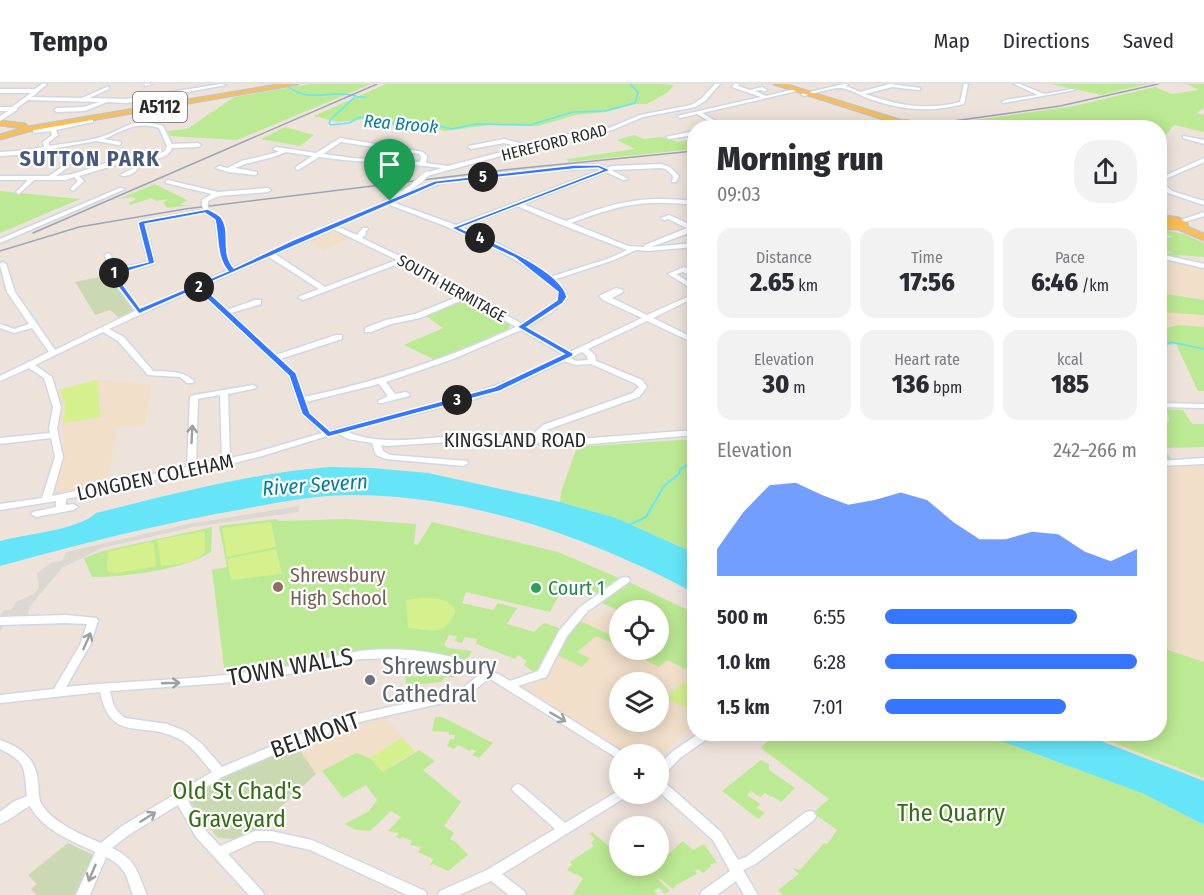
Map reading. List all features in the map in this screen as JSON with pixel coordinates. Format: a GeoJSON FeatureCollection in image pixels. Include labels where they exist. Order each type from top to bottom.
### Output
{"type":"FeatureCollection","features":[{"type":"Feature","properties":{"kind":"main road","name":"A5112"},"geometry":{"type":"LineString","coordinates":[[5,128],[39,130],[295,84]]}},
{"type":"Feature","properties":{"kind":"main road"},"geometry":{"type":"LineString","coordinates":[[777,84],[895,120]]}},
{"type":"Feature","properties":{"kind":"main road"},"geometry":{"type":"LineString","coordinates":[[1167,222],[1181,224],[1204,237]]}},
{"type":"Feature","properties":{"kind":"street"},"geometry":{"type":"LineString","coordinates":[[0,91],[9,84]]}},
{"type":"Feature","properties":{"kind":"street"},"geometry":{"type":"LineString","coordinates":[[5,128],[15,109],[45,84]]}},
{"type":"Feature","properties":{"kind":"street"},"geometry":{"type":"LineString","coordinates":[[188,84],[193,89]]}},
{"type":"Feature","properties":{"kind":"street","name":"HEREFORD ROAD"},"geometry":{"type":"LineString","coordinates":[[526,146],[613,128],[642,116],[693,106],[703,100],[718,84]]}},
{"type":"Feature","properties":{"kind":"street"},"geometry":{"type":"LineString","coordinates":[[737,84],[734,86],[765,93]]}},
{"type":"Feature","properties":{"kind":"street"},"geometry":{"type":"LineString","coordinates":[[804,94],[848,84]]}},
{"type":"Feature","properties":{"kind":"street"},"geometry":{"type":"LineString","coordinates":[[841,86],[859,94],[912,108],[955,106],[964,102],[966,84]]}},
{"type":"Feature","properties":{"kind":"street"},"geometry":{"type":"LineString","coordinates":[[1016,84],[1043,95]]}},
{"type":"Feature","properties":{"kind":"street"},"geometry":{"type":"LineString","coordinates":[[27,98],[133,100],[224,85]]}},
{"type":"Feature","properties":{"kind":"street"},"geometry":{"type":"LineString","coordinates":[[859,94],[892,85],[918,89]]}},
{"type":"Feature","properties":{"kind":"street"},"geometry":{"type":"LineString","coordinates":[[84,99],[107,88]]}},
{"type":"Feature","properties":{"kind":"street"},"geometry":{"type":"LineString","coordinates":[[613,128],[697,112],[765,93],[794,90]]}},
{"type":"Feature","properties":{"kind":"street"},"geometry":{"type":"LineString","coordinates":[[1005,102],[1073,90]]}},
{"type":"Feature","properties":{"kind":"street"},"geometry":{"type":"LineString","coordinates":[[0,91],[36,91]]}},
{"type":"Feature","properties":{"kind":"street"},"geometry":{"type":"LineString","coordinates":[[61,110],[85,110],[105,101]]}},
{"type":"Feature","properties":{"kind":"street"},"geometry":{"type":"LineString","coordinates":[[0,109],[15,109]]}},
{"type":"Feature","properties":{"kind":"street"},"geometry":{"type":"LineString","coordinates":[[697,112],[712,120]]}},
{"type":"Feature","properties":{"kind":"street"},"geometry":{"type":"LineString","coordinates":[[39,130],[88,122]]}},
{"type":"Feature","properties":{"kind":"street"},"geometry":{"type":"LineString","coordinates":[[0,154],[22,157],[47,147],[74,147],[126,125],[148,123],[161,127],[170,146]]}},
{"type":"Feature","properties":{"kind":"street"},"geometry":{"type":"LineString","coordinates":[[47,147],[46,142],[56,132],[53,129]]}},
{"type":"Feature","properties":{"kind":"street","name":"HEREFORD ROAD"},"geometry":{"type":"LineString","coordinates":[[388,202],[427,174],[569,134]]}},
{"type":"Feature","properties":{"kind":"street"},"geometry":{"type":"LineString","coordinates":[[667,137],[687,134]]}},
{"type":"Feature","properties":{"kind":"street"},"geometry":{"type":"LineString","coordinates":[[96,139],[116,142]]}},
{"type":"Feature","properties":{"kind":"street"},"geometry":{"type":"LineString","coordinates":[[1189,139],[1204,142]]}},
{"type":"Feature","properties":{"kind":"street"},"geometry":{"type":"LineString","coordinates":[[298,168],[340,140],[421,153],[424,156],[423,164]]}},
{"type":"Feature","properties":{"kind":"street"},"geometry":{"type":"LineString","coordinates":[[471,147],[504,141],[526,146]]}},
{"type":"Feature","properties":{"kind":"street"},"geometry":{"type":"LineString","coordinates":[[170,146],[194,145]]}},
{"type":"Feature","properties":{"kind":"street"},"geometry":{"type":"LineString","coordinates":[[0,178],[49,179],[76,176],[111,164],[163,156],[170,146]]}},
{"type":"Feature","properties":{"kind":"street"},"geometry":{"type":"LineString","coordinates":[[276,149],[364,161],[423,164],[448,168]]}},
{"type":"Feature","properties":{"kind":"street"},"geometry":{"type":"LineString","coordinates":[[228,170],[244,161],[284,151]]}},
{"type":"Feature","properties":{"kind":"street"},"geometry":{"type":"LineString","coordinates":[[127,175],[139,167],[141,160]]}},
{"type":"Feature","properties":{"kind":"street"},"geometry":{"type":"LineString","coordinates":[[1167,178],[1204,160]]}},
{"type":"Feature","properties":{"kind":"street"},"geometry":{"type":"LineString","coordinates":[[0,379],[139,312],[436,182],[599,166],[626,179]]}},
{"type":"Feature","properties":{"kind":"street"},"geometry":{"type":"LineString","coordinates":[[454,228],[608,170],[628,166],[661,166],[673,172],[676,180]]}},
{"type":"Feature","properties":{"kind":"street"},"geometry":{"type":"LineString","coordinates":[[49,179],[62,168]]}},
{"type":"Feature","properties":{"kind":"street"},"geometry":{"type":"LineString","coordinates":[[219,168],[255,174]]}},
{"type":"Feature","properties":{"kind":"street"},"geometry":{"type":"LineString","coordinates":[[72,188],[81,182],[76,176]]}},
{"type":"Feature","properties":{"kind":"street"},"geometry":{"type":"LineString","coordinates":[[24,189],[32,179]]}},
{"type":"Feature","properties":{"kind":"street"},"geometry":{"type":"LineString","coordinates":[[168,182],[218,194],[267,190]]}},
{"type":"Feature","properties":{"kind":"street"},"geometry":{"type":"LineString","coordinates":[[1167,187],[1176,194],[1204,203]]}},
{"type":"Feature","properties":{"kind":"street"},"geometry":{"type":"LineString","coordinates":[[0,241],[118,190]]}},
{"type":"Feature","properties":{"kind":"street"},"geometry":{"type":"LineString","coordinates":[[204,206],[205,200],[218,194]]}},
{"type":"Feature","properties":{"kind":"street"},"geometry":{"type":"LineString","coordinates":[[564,224],[630,201],[652,199],[687,202]]}},
{"type":"Feature","properties":{"kind":"street"},"geometry":{"type":"LineString","coordinates":[[302,400],[382,382],[441,363],[521,327],[562,299],[562,291],[549,279],[503,248],[388,202]]}},
{"type":"Feature","properties":{"kind":"street"},"geometry":{"type":"LineString","coordinates":[[517,204],[564,224],[638,249],[687,246]]}},
{"type":"Feature","properties":{"kind":"street"},"geometry":{"type":"LineString","coordinates":[[204,206],[218,219],[223,237],[223,261],[233,272]]}},
{"type":"Feature","properties":{"kind":"street"},"geometry":{"type":"LineString","coordinates":[[114,273],[152,263],[141,223],[204,206]]}},
{"type":"Feature","properties":{"kind":"street"},"geometry":{"type":"LineString","coordinates":[[1181,224],[1204,214]]}},
{"type":"Feature","properties":{"kind":"street"},"geometry":{"type":"LineString","coordinates":[[664,218],[669,217],[687,225]]}},
{"type":"Feature","properties":{"kind":"street","name":"SOUTH HERMITAGE"},"geometry":{"type":"LineString","coordinates":[[332,226],[403,260],[567,356]]}},
{"type":"Feature","properties":{"kind":"street"},"geometry":{"type":"LineString","coordinates":[[357,238],[363,234],[365,229]]}},
{"type":"Feature","properties":{"kind":"street"},"geometry":{"type":"LineString","coordinates":[[549,279],[612,259],[687,231]]}},
{"type":"Feature","properties":{"kind":"street"},"geometry":{"type":"LineString","coordinates":[[270,254],[323,289]]}},
{"type":"Feature","properties":{"kind":"street"},"geometry":{"type":"LineString","coordinates":[[108,255],[111,272],[114,273],[112,275],[139,312]]}},
{"type":"Feature","properties":{"kind":"street"},"geometry":{"type":"LineString","coordinates":[[1167,258],[1204,266]]}},
{"type":"Feature","properties":{"kind":"street"},"geometry":{"type":"LineString","coordinates":[[308,297],[323,289],[403,260]]}},
{"type":"Feature","properties":{"kind":"street"},"geometry":{"type":"LineString","coordinates":[[3,264],[11,292],[54,354]]}},
{"type":"Feature","properties":{"kind":"street"},"geometry":{"type":"LineString","coordinates":[[687,271],[684,269],[670,274],[687,284]]}},
{"type":"Feature","properties":{"kind":"street"},"geometry":{"type":"LineString","coordinates":[[197,286],[293,375],[306,414],[311,421],[328,434]]}},
{"type":"Feature","properties":{"kind":"street"},"geometry":{"type":"LineString","coordinates":[[0,295],[11,292]]}},
{"type":"Feature","properties":{"kind":"street"},"geometry":{"type":"LineString","coordinates":[[368,330],[389,322],[417,316],[467,296]]}},
{"type":"Feature","properties":{"kind":"street"},"geometry":{"type":"LineString","coordinates":[[606,298],[687,338]]}},
{"type":"Feature","properties":{"kind":"street","name":"LONGDEN COLEHAM"},"geometry":{"type":"LineString","coordinates":[[0,507],[46,500],[226,462],[497,389],[687,301]]}},
{"type":"Feature","properties":{"kind":"street"},"geometry":{"type":"LineString","coordinates":[[227,312],[258,302]]}},
{"type":"Feature","properties":{"kind":"street"},"geometry":{"type":"LineString","coordinates":[[0,326],[14,331],[33,325]]}},
{"type":"Feature","properties":{"kind":"street"},"geometry":{"type":"LineString","coordinates":[[104,329],[114,334],[144,362],[151,373],[183,375],[190,381]]}},
{"type":"Feature","properties":{"kind":"street"},"geometry":{"type":"LineString","coordinates":[[276,358],[339,337]]}},
{"type":"Feature","properties":{"kind":"street"},"geometry":{"type":"LineString","coordinates":[[583,349],[591,355],[592,362]]}},
{"type":"Feature","properties":{"kind":"street"},"geometry":{"type":"LineString","coordinates":[[533,439],[546,427],[636,395],[642,389],[639,382],[592,362],[576,363],[567,356]]}},
{"type":"Feature","properties":{"kind":"street"},"geometry":{"type":"LineString","coordinates":[[30,365],[48,377],[57,407],[54,435],[59,457],[46,500]]}},
{"type":"Feature","properties":{"kind":"street"},"geometry":{"type":"LineString","coordinates":[[382,382],[393,397]]}},
{"type":"Feature","properties":{"kind":"street"},"geometry":{"type":"LineString","coordinates":[[191,470],[194,397],[253,387]]}},
{"type":"Feature","properties":{"kind":"street"},"geometry":{"type":"LineString","coordinates":[[224,392],[226,462]]}},
{"type":"Feature","properties":{"kind":"street"},"geometry":{"type":"LineString","coordinates":[[382,401],[406,394]]}},
{"type":"Feature","properties":{"kind":"street"},"geometry":{"type":"LineString","coordinates":[[1167,405],[1204,406]]}},
{"type":"Feature","properties":{"kind":"street","name":"KINGSLAND ROAD"},"geometry":{"type":"LineString","coordinates":[[339,430],[351,437],[376,443],[480,437],[579,442],[687,434]]}},
{"type":"Feature","properties":{"kind":"street"},"geometry":{"type":"LineString","coordinates":[[0,441],[54,435]]}},
{"type":"Feature","properties":{"kind":"street"},"geometry":{"type":"LineString","coordinates":[[376,443],[379,453],[389,457],[464,463]]}},
{"type":"Feature","properties":{"kind":"street"},"geometry":{"type":"LineString","coordinates":[[1167,464],[1204,461]]}},
{"type":"Feature","properties":{"kind":"street"},"geometry":{"type":"LineString","coordinates":[[60,497],[61,509]]}},
{"type":"Feature","properties":{"kind":"street"},"geometry":{"type":"LineString","coordinates":[[36,514],[73,507]]}},
{"type":"Feature","properties":{"kind":"street"},"geometry":{"type":"LineString","coordinates":[[509,685],[542,674],[563,634],[584,609],[625,580]]}},
{"type":"Feature","properties":{"kind":"street"},"geometry":{"type":"LineString","coordinates":[[1,621],[76,619],[93,621],[85,645],[58,692]]}},
{"type":"Feature","properties":{"kind":"street","name":"TOWN WALLS"},"geometry":{"type":"LineString","coordinates":[[0,699],[109,687],[223,679],[302,668],[344,657],[385,653],[459,662],[489,673],[609,749]]}},
{"type":"Feature","properties":{"kind":"street","name":"BELMONT"},"geometry":{"type":"LineString","coordinates":[[101,851],[126,830],[220,773],[297,740],[358,718],[461,695],[489,673]]}},
{"type":"Feature","properties":{"kind":"street"},"geometry":{"type":"LineString","coordinates":[[109,687],[112,714],[120,722],[161,726],[187,737],[220,773]]}},
{"type":"Feature","properties":{"kind":"street"},"geometry":{"type":"LineString","coordinates":[[669,762],[696,741]]}},
{"type":"Feature","properties":{"kind":"street"},"geometry":{"type":"LineString","coordinates":[[0,744],[21,754],[31,765],[33,799],[37,808],[73,837],[123,860],[129,867],[140,895]]}},
{"type":"Feature","properties":{"kind":"street"},"geometry":{"type":"LineString","coordinates":[[518,789],[563,828]]}},
{"type":"Feature","properties":{"kind":"street"},"geometry":{"type":"LineString","coordinates":[[669,792],[711,828],[751,895]]}},
{"type":"Feature","properties":{"kind":"street"},"geometry":{"type":"LineString","coordinates":[[180,798],[200,833],[256,895]]}},
{"type":"Feature","properties":{"kind":"street"},"geometry":{"type":"LineString","coordinates":[[0,819],[17,806],[33,799]]}},
{"type":"Feature","properties":{"kind":"street"},"geometry":{"type":"LineString","coordinates":[[445,895],[492,874],[609,801]]}},
{"type":"Feature","properties":{"kind":"street"},"geometry":{"type":"LineString","coordinates":[[707,895],[737,869],[810,816]]}},
{"type":"Feature","properties":{"kind":"street"},"geometry":{"type":"LineString","coordinates":[[218,853],[255,836],[271,836],[312,845],[420,895]]}},
{"type":"Feature","properties":{"kind":"street"},"geometry":{"type":"LineString","coordinates":[[83,895],[101,851]]}},
{"type":"Feature","properties":{"kind":"street"},"geometry":{"type":"LineString","coordinates":[[492,874],[519,895]]}},
{"type":"Feature","properties":{"kind":"shaded area"},"geometry":{"type":"Polygon","coordinates":[[[332,229],[350,238],[324,250],[307,240],[332,229]]]}},
{"type":"Feature","properties":{"kind":"shaded area"},"geometry":{"type":"Polygon","coordinates":[[[1167,259],[1204,267],[1204,338],[1167,337],[1167,259]]]}},
{"type":"Feature","properties":{"kind":"shaded area"},"geometry":{"type":"Polygon","coordinates":[[[97,379],[151,385],[145,425],[118,427],[107,483],[52,493],[64,441],[57,390],[97,379]]]}},
{"type":"Feature","properties":{"kind":"shaded area"},"geometry":{"type":"Polygon","coordinates":[[[1204,465],[1204,781],[1101,741],[1167,741],[1167,468],[1204,465]]]}},
{"type":"Feature","properties":{"kind":"shaded area"},"geometry":{"type":"Polygon","coordinates":[[[299,506],[299,512],[193,527],[102,548],[62,568],[31,605],[27,616],[8,617],[0,632],[0,617],[4,610],[11,610],[16,602],[34,594],[39,588],[37,573],[51,563],[63,560],[66,552],[188,524],[299,506]]]}},
{"type":"Feature","properties":{"kind":"shaded area"},"geometry":{"type":"Polygon","coordinates":[[[639,587],[666,600],[627,600],[639,587]]]}},
{"type":"Feature","properties":{"kind":"shaded area"},"geometry":{"type":"Polygon","coordinates":[[[669,601],[687,610],[687,730],[669,747],[669,744],[609,744],[553,709],[555,706],[548,702],[545,704],[520,689],[524,685],[529,687],[544,678],[566,637],[583,616],[595,621],[605,611],[609,613],[609,660],[669,660],[669,601]]]}},
{"type":"Feature","properties":{"kind":"shaded area"},"geometry":{"type":"Polygon","coordinates":[[[385,713],[387,719],[415,751],[383,772],[356,753],[316,774],[298,748],[298,743],[385,713]]]}},
{"type":"Feature","properties":{"kind":"green space"},"geometry":{"type":"Polygon","coordinates":[[[310,84],[371,84],[237,140],[170,136],[168,131],[187,129],[234,97],[310,84]]]}},
{"type":"Feature","properties":{"kind":"green space"},"geometry":{"type":"Polygon","coordinates":[[[386,84],[674,85],[668,92],[647,104],[576,115],[538,126],[490,125],[445,131],[414,123],[373,123],[365,119],[338,122],[314,116],[386,84]]]}},
{"type":"Feature","properties":{"kind":"green space"},"geometry":{"type":"Polygon","coordinates":[[[1051,84],[1148,84],[1101,95],[1051,84]]]}},
{"type":"Feature","properties":{"kind":"green space"},"geometry":{"type":"Polygon","coordinates":[[[1187,84],[1204,84],[1204,108],[1197,113],[1204,115],[1204,132],[1174,125],[1167,134],[1167,120],[976,120],[1074,106],[1155,87],[1172,94],[1199,90],[1187,84]]]}},
{"type":"Feature","properties":{"kind":"green space"},"geometry":{"type":"Polygon","coordinates":[[[285,127],[314,135],[300,146],[261,139],[285,127]]]}},
{"type":"Feature","properties":{"kind":"green space"},"geometry":{"type":"Polygon","coordinates":[[[634,135],[643,139],[662,137],[678,142],[687,140],[687,150],[568,162],[567,159],[635,149],[617,140],[634,135]]]}},
{"type":"Feature","properties":{"kind":"green space"},"geometry":{"type":"Polygon","coordinates":[[[155,184],[187,200],[180,205],[191,205],[167,208],[163,202],[169,199],[156,201],[152,198],[130,205],[129,202],[136,200],[133,197],[119,199],[155,184]]]}},
{"type":"Feature","properties":{"kind":"green space"},"geometry":{"type":"Polygon","coordinates":[[[0,191],[80,199],[0,233],[0,191]]]}},
{"type":"Feature","properties":{"kind":"green space"},"geometry":{"type":"Polygon","coordinates":[[[1167,230],[1184,234],[1204,243],[1204,257],[1177,255],[1187,261],[1167,257],[1167,253],[1173,253],[1167,251],[1167,238],[1173,237],[1167,235],[1167,230]]]}},
{"type":"Feature","properties":{"kind":"green space"},"geometry":{"type":"Polygon","coordinates":[[[109,275],[134,312],[120,319],[110,310],[95,315],[75,282],[109,275]]]}},
{"type":"Feature","properties":{"kind":"green space"},"geometry":{"type":"Polygon","coordinates":[[[1167,294],[1204,300],[1204,315],[1167,312],[1167,294]]]}},
{"type":"Feature","properties":{"kind":"green space"},"geometry":{"type":"Polygon","coordinates":[[[464,300],[470,301],[510,325],[509,329],[435,360],[404,345],[443,328],[426,316],[464,300]]]}},
{"type":"Feature","properties":{"kind":"green space"},"geometry":{"type":"Polygon","coordinates":[[[1178,325],[1204,327],[1204,391],[1198,391],[1176,344],[1167,346],[1167,328],[1178,325]]]}},
{"type":"Feature","properties":{"kind":"green space"},"geometry":{"type":"Polygon","coordinates":[[[97,380],[100,417],[64,423],[65,403],[60,390],[97,380]]]}},
{"type":"Feature","properties":{"kind":"green space"},"geometry":{"type":"Polygon","coordinates":[[[1167,409],[1183,410],[1192,424],[1204,424],[1204,447],[1167,448],[1167,409]]]}},
{"type":"Feature","properties":{"kind":"green space"},"geometry":{"type":"Polygon","coordinates":[[[687,439],[687,550],[616,518],[560,502],[561,492],[577,447],[687,439]]]}},
{"type":"Feature","properties":{"kind":"green space"},"geometry":{"type":"Polygon","coordinates":[[[276,519],[279,521],[347,519],[416,524],[414,544],[418,545],[432,522],[558,552],[619,578],[597,593],[568,579],[550,612],[466,592],[462,603],[493,610],[498,603],[517,608],[507,624],[534,632],[544,623],[565,630],[543,666],[535,673],[524,665],[527,661],[518,655],[515,659],[476,644],[477,639],[465,637],[462,643],[455,641],[457,636],[449,635],[444,645],[448,648],[472,651],[466,661],[431,653],[393,650],[357,651],[297,665],[225,675],[212,570],[227,567],[219,526],[276,519]]]}},
{"type":"Feature","properties":{"kind":"green space"},"geometry":{"type":"Polygon","coordinates":[[[271,522],[276,547],[227,557],[222,528],[271,522]]]}},
{"type":"Feature","properties":{"kind":"green space"},"geometry":{"type":"Polygon","coordinates":[[[212,527],[211,552],[170,568],[121,576],[92,577],[84,558],[103,551],[212,527]]]}},
{"type":"Feature","properties":{"kind":"green space"},"geometry":{"type":"Polygon","coordinates":[[[205,531],[205,552],[201,556],[184,563],[161,565],[157,540],[205,531]]]}},
{"type":"Feature","properties":{"kind":"green space"},"geometry":{"type":"Polygon","coordinates":[[[149,542],[154,544],[156,565],[116,573],[109,572],[107,569],[108,552],[149,542]]]}},
{"type":"Feature","properties":{"kind":"green space"},"geometry":{"type":"Polygon","coordinates":[[[276,549],[282,574],[231,580],[227,559],[276,549]]]}},
{"type":"Feature","properties":{"kind":"green space"},"geometry":{"type":"Polygon","coordinates":[[[629,582],[667,600],[609,600],[609,606],[600,602],[629,582]]]}},
{"type":"Feature","properties":{"kind":"green space"},"geometry":{"type":"Polygon","coordinates":[[[421,598],[450,603],[456,611],[447,625],[442,629],[432,631],[408,628],[406,600],[421,598]]]}},
{"type":"Feature","properties":{"kind":"green space"},"geometry":{"type":"Polygon","coordinates":[[[669,601],[687,610],[687,670],[667,660],[669,660],[669,601]]]}},
{"type":"Feature","properties":{"kind":"green space"},"geometry":{"type":"Polygon","coordinates":[[[580,621],[609,634],[609,642],[596,636],[577,652],[590,658],[582,667],[557,655],[566,637],[580,621]]]}},
{"type":"Feature","properties":{"kind":"green space"},"geometry":{"type":"Polygon","coordinates":[[[1167,650],[1204,662],[1204,778],[1109,741],[1167,741],[1167,650]]]}},
{"type":"Feature","properties":{"kind":"green space"},"geometry":{"type":"Polygon","coordinates":[[[646,660],[667,660],[659,667],[646,660]]]}},
{"type":"Feature","properties":{"kind":"green space"},"geometry":{"type":"Polygon","coordinates":[[[413,669],[414,677],[440,670],[456,677],[446,677],[441,682],[406,686],[405,670],[413,669]]]}},
{"type":"Feature","properties":{"kind":"green space"},"geometry":{"type":"Polygon","coordinates":[[[687,679],[687,708],[669,700],[669,695],[687,679]]]}},
{"type":"Feature","properties":{"kind":"green space"},"geometry":{"type":"Polygon","coordinates":[[[435,717],[442,717],[493,743],[479,758],[472,755],[476,751],[472,749],[470,751],[458,745],[454,749],[447,746],[455,735],[449,735],[449,732],[432,731],[435,717]]]}},
{"type":"Feature","properties":{"kind":"green space"},"geometry":{"type":"Polygon","coordinates":[[[401,738],[415,751],[383,772],[370,758],[401,738]]]}},
{"type":"Feature","properties":{"kind":"green space","name":"The Quarry"},"geometry":{"type":"Polygon","coordinates":[[[768,741],[1001,741],[1144,794],[1204,825],[1204,895],[783,895],[778,890],[799,874],[792,868],[800,870],[824,843],[827,844],[837,830],[813,813],[829,799],[762,749],[762,746],[768,741]]]}},
{"type":"Feature","properties":{"kind":"green space","name":"Old St Chad's Graveyard"},"geometry":{"type":"Polygon","coordinates":[[[293,745],[298,747],[316,774],[254,832],[234,839],[218,838],[190,802],[196,794],[221,777],[293,745]]]}},
{"type":"Feature","properties":{"kind":"green space"},"geometry":{"type":"Polygon","coordinates":[[[419,750],[435,761],[423,770],[461,802],[444,826],[454,833],[450,839],[468,855],[448,871],[433,864],[429,866],[435,857],[433,859],[418,852],[421,847],[410,845],[412,841],[402,837],[400,839],[396,837],[399,833],[388,831],[401,817],[391,811],[370,831],[356,830],[345,824],[369,811],[377,800],[366,785],[343,798],[322,771],[356,753],[370,758],[383,772],[419,750]]]}},
{"type":"Feature","properties":{"kind":"green space"},"geometry":{"type":"Polygon","coordinates":[[[761,760],[769,764],[769,770],[795,788],[781,802],[765,793],[760,797],[751,791],[747,795],[760,804],[757,808],[765,813],[758,819],[722,791],[761,760]]]}},
{"type":"Feature","properties":{"kind":"green space"},"geometry":{"type":"Polygon","coordinates":[[[592,832],[609,846],[609,876],[669,876],[669,854],[683,841],[693,850],[704,844],[717,863],[710,864],[711,866],[703,873],[698,869],[695,871],[697,874],[676,885],[673,889],[659,878],[670,891],[665,894],[659,888],[654,891],[658,895],[573,895],[583,878],[567,870],[572,865],[570,862],[594,846],[591,843],[595,839],[589,834],[592,832]]]}},
{"type":"Feature","properties":{"kind":"green space"},"geometry":{"type":"Polygon","coordinates":[[[68,843],[95,856],[76,895],[37,895],[31,889],[37,884],[28,875],[68,843]]]}},
{"type":"Feature","properties":{"kind":"water","name":"River Severn"},"geometry":{"type":"Polygon","coordinates":[[[330,467],[428,473],[560,502],[616,518],[687,550],[687,589],[614,554],[529,523],[441,503],[396,497],[352,495],[298,499],[182,521],[0,566],[0,541],[77,524],[96,513],[212,485],[330,467]]]}},
{"type":"Feature","properties":{"kind":"water"},"geometry":{"type":"Polygon","coordinates":[[[1001,741],[1101,741],[1204,781],[1204,825],[1144,794],[1001,741]]]}},
{"type":"Feature","properties":{"kind":"waterway","name":"Rea Brook"},"geometry":{"type":"LineString","coordinates":[[285,84],[303,94],[356,96],[331,119],[329,123],[331,125],[349,123],[360,117],[388,124],[421,122],[452,129],[476,124],[530,125],[573,112],[605,111],[635,103],[638,92],[630,84]]}},
{"type":"Feature","properties":{"kind":"waterway"},"geometry":{"type":"LineString","coordinates":[[357,97],[365,97]]}},
{"type":"Feature","properties":{"kind":"waterway"},"geometry":{"type":"LineString","coordinates":[[1167,344],[1171,342],[1204,349]]}},
{"type":"Feature","properties":{"kind":"waterway"},"geometry":{"type":"LineString","coordinates":[[629,525],[646,517],[664,486],[679,474],[680,469],[687,466]]}},
{"type":"Feature","properties":{"kind":"railway"},"geometry":{"type":"LineString","coordinates":[[33,233],[377,84]]}},
{"type":"Feature","properties":{"kind":"railway"},"geometry":{"type":"LineString","coordinates":[[960,120],[1060,106],[1158,84]]}},
{"type":"Feature","properties":{"kind":"railway"},"geometry":{"type":"LineString","coordinates":[[0,251],[79,227],[185,209],[513,169],[687,152]]}},
{"type":"Feature","properties":{"kind":"place","name":"Shrewsbury High School"},"geometry":{"type":"Point","coordinates":[278,587]}},
{"type":"Feature","properties":{"kind":"place","name":"Court 1"},"geometry":{"type":"Point","coordinates":[536,588]}},
{"type":"Feature","properties":{"kind":"place","name":"Shrewsbury Cathedral"},"geometry":{"type":"Point","coordinates":[370,680]}},
{"type":"Feature","properties":{"kind":"district","name":"SUTTON PARK"},"geometry":{"type":"Point","coordinates":[90,158]}},
{"type":"Feature","properties":{"kind":"route"},"geometry":{"type":"LineString","coordinates":[[390,201],[295,241],[233,272],[197,286],[139,312],[112,275],[152,263],[141,223],[206,210],[218,219],[223,237],[223,261],[233,272],[197,286],[293,375],[306,414],[311,421],[328,434],[497,389],[570,355],[521,327],[560,302],[563,297],[562,291],[518,256],[454,228],[608,170],[599,166],[574,167],[436,182],[390,201]]}}]}
